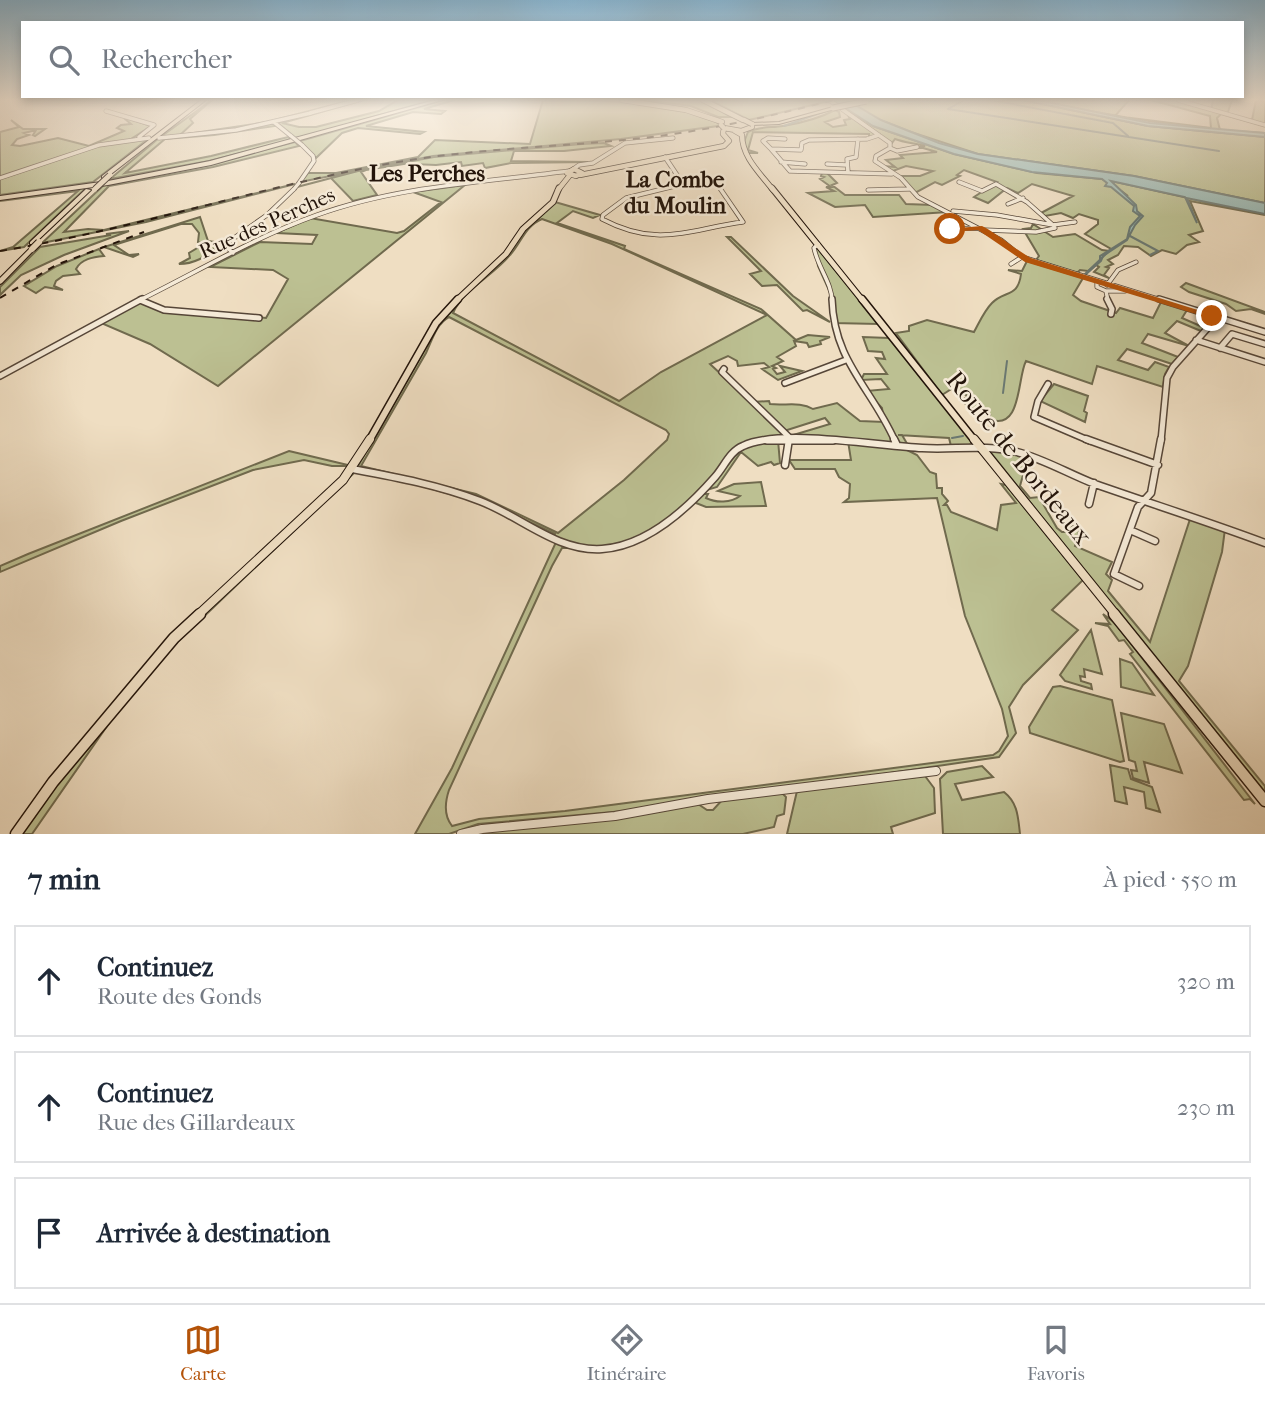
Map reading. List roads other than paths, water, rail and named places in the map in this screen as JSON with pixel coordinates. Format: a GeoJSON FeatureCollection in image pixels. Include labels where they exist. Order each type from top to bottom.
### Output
{"type":"FeatureCollection","features":[{"type":"Feature","properties":{"kind":"highway"},"geometry":{"type":"LineString","coordinates":[[0,276],[107,176],[155,139]]}},
{"type":"Feature","properties":{"kind":"highway"},"geometry":{"type":"LineString","coordinates":[[0,197],[90,184],[211,161],[293,139]]}},
{"type":"Feature","properties":{"kind":"highway"},"geometry":{"type":"LineString","coordinates":[[0,282],[32,246]]}},
{"type":"Feature","properties":{"kind":"main road"},"geometry":{"type":"LineString","coordinates":[[16,834],[53,782],[174,638],[327,498],[352,469],[436,323],[506,254],[523,229],[553,202],[570,172],[599,171],[724,146],[728,139]]}},
{"type":"Feature","properties":{"kind":"main road","name":"Route de Bordeaux"},"geometry":{"type":"LineString","coordinates":[[742,139],[746,156],[1265,801]]}},
{"type":"Feature","properties":{"kind":"main road"},"geometry":{"type":"LineString","coordinates":[[560,186],[579,173]]}},
{"type":"Feature","properties":{"kind":"street"},"geometry":{"type":"LineString","coordinates":[[0,178],[93,146],[133,139]]}},
{"type":"Feature","properties":{"kind":"street"},"geometry":{"type":"LineString","coordinates":[[235,250],[230,240],[267,215],[294,189],[314,161],[313,156],[295,139]]}},
{"type":"Feature","properties":{"kind":"street"},"geometry":{"type":"LineString","coordinates":[[570,172],[584,164],[593,163],[625,143],[664,139]]}},
{"type":"Feature","properties":{"kind":"street"},"geometry":{"type":"LineString","coordinates":[[785,139],[763,141],[790,171],[895,174]]}},
{"type":"Feature","properties":{"kind":"street"},"geometry":{"type":"LineString","coordinates":[[801,139],[858,139],[856,157],[847,159],[848,172]]}},
{"type":"Feature","properties":{"kind":"street"},"geometry":{"type":"LineString","coordinates":[[884,139],[890,143],[890,148]]}},
{"type":"Feature","properties":{"kind":"street"},"geometry":{"type":"LineString","coordinates":[[771,149],[800,151],[802,143],[807,141]]}},
{"type":"Feature","properties":{"kind":"street"},"geometry":{"type":"LineString","coordinates":[[890,148],[897,150],[917,147]]}},
{"type":"Feature","properties":{"kind":"street"},"geometry":{"type":"LineString","coordinates":[[890,148],[874,159],[880,166],[895,174],[918,197],[982,229],[1022,257],[1097,281],[1106,288],[1119,292],[1126,290]]}},
{"type":"Feature","properties":{"kind":"street"},"geometry":{"type":"LineString","coordinates":[[665,158],[683,184]]}},
{"type":"Feature","properties":{"kind":"street"},"geometry":{"type":"LineString","coordinates":[[781,162],[804,164]]}},
{"type":"Feature","properties":{"kind":"street"},"geometry":{"type":"LineString","coordinates":[[579,173],[584,164]]}},
{"type":"Feature","properties":{"kind":"street"},"geometry":{"type":"LineString","coordinates":[[827,164],[847,165]]}},
{"type":"Feature","properties":{"kind":"street","name":"Rue des Perches"},"geometry":{"type":"LineString","coordinates":[[0,376],[235,250],[324,212],[380,196],[544,173],[570,172]]}},
{"type":"Feature","properties":{"kind":"street"},"geometry":{"type":"LineString","coordinates":[[959,182],[982,191],[996,184],[1018,193],[1053,225]]}},
{"type":"Feature","properties":{"kind":"street"},"geometry":{"type":"LineString","coordinates":[[683,184],[717,184],[743,222],[716,225],[658,239],[636,235],[602,219],[603,215],[626,198],[683,184]]}},
{"type":"Feature","properties":{"kind":"street"},"geometry":{"type":"LineString","coordinates":[[868,190],[909,189]]}},
{"type":"Feature","properties":{"kind":"street"},"geometry":{"type":"LineString","coordinates":[[1008,204],[1023,198]]}},
{"type":"Feature","properties":{"kind":"street"},"geometry":{"type":"LineString","coordinates":[[950,211],[997,215],[1053,225],[1075,222]]}},
{"type":"Feature","properties":{"kind":"street"},"geometry":{"type":"LineString","coordinates":[[950,229],[1035,232],[1055,228],[1053,225]]}},
{"type":"Feature","properties":{"kind":"street"},"geometry":{"type":"LineString","coordinates":[[818,244],[814,248],[814,256],[831,291],[833,325],[846,360],[884,416],[897,445]]}},
{"type":"Feature","properties":{"kind":"street"},"geometry":{"type":"LineString","coordinates":[[1011,264],[1022,257]]}},
{"type":"Feature","properties":{"kind":"street"},"geometry":{"type":"LineString","coordinates":[[1111,314],[1106,288],[1118,270],[1136,262]]}},
{"type":"Feature","properties":{"kind":"street"},"geometry":{"type":"LineString","coordinates":[[1106,288],[1126,290],[1213,319],[1221,318],[1265,332]]}},
{"type":"Feature","properties":{"kind":"street"},"geometry":{"type":"LineString","coordinates":[[1119,292],[1121,298]]}},
{"type":"Feature","properties":{"kind":"street"},"geometry":{"type":"LineString","coordinates":[[140,300],[162,310],[259,318]]}},
{"type":"Feature","properties":{"kind":"street"},"geometry":{"type":"LineString","coordinates":[[1139,586],[1114,574],[1143,498],[1151,493],[1158,465],[1167,377],[1173,366],[1213,319]]}},
{"type":"Feature","properties":{"kind":"street"},"geometry":{"type":"LineString","coordinates":[[1220,348],[1232,334],[1265,344]]}},
{"type":"Feature","properties":{"kind":"street"},"geometry":{"type":"LineString","coordinates":[[1196,340],[1265,362]]}},
{"type":"Feature","properties":{"kind":"street"},"geometry":{"type":"LineString","coordinates":[[785,383],[846,360]]}},
{"type":"Feature","properties":{"kind":"street"},"geometry":{"type":"LineString","coordinates":[[724,369],[722,372],[791,440]]}},
{"type":"Feature","properties":{"kind":"street"},"geometry":{"type":"LineString","coordinates":[[1048,384],[1038,401],[1034,417],[1158,465]]}},
{"type":"Feature","properties":{"kind":"street"},"geometry":{"type":"LineString","coordinates":[[352,469],[379,473],[466,497],[496,507],[576,547],[607,549],[644,537],[673,516],[716,476],[740,447],[751,442],[791,440],[912,448],[997,448],[1022,453],[1094,483],[1265,543]]}},
{"type":"Feature","properties":{"kind":"street"},"geometry":{"type":"LineString","coordinates":[[785,465],[791,440]]}},
{"type":"Feature","properties":{"kind":"street"},"geometry":{"type":"LineString","coordinates":[[1089,504],[1094,483]]}},
{"type":"Feature","properties":{"kind":"street"},"geometry":{"type":"LineString","coordinates":[[1130,530],[1155,541]]}},
{"type":"Feature","properties":{"kind":"street"},"geometry":{"type":"LineString","coordinates":[[461,834],[482,829],[615,816],[708,799],[936,771]]}},
{"type":"Feature","properties":{"kind":"water"},"geometry":{"type":"Polygon","coordinates":[[[910,139],[929,139],[978,154],[1134,176],[1265,203],[1265,214],[1187,198],[1197,223],[1185,197],[1111,181],[1136,205],[1137,211],[1143,216],[1127,240],[1103,256],[1101,261],[1084,276],[1100,261],[1100,256],[1127,239],[1130,227],[1140,216],[1133,211],[1134,206],[1111,187],[1105,186],[1107,183],[1102,179],[1032,172],[954,154],[910,139]]]}},
{"type":"Feature","properties":{"kind":"waterway"},"geometry":{"type":"LineString","coordinates":[[1141,139],[1219,151]]}},
{"type":"Feature","properties":{"kind":"waterway"},"geometry":{"type":"LineString","coordinates":[[1130,236],[1158,251],[1150,255]]}},
{"type":"Feature","properties":{"kind":"waterway"},"geometry":{"type":"LineString","coordinates":[[1085,274],[1108,252]]}},
{"type":"Feature","properties":{"kind":"waterway"},"geometry":{"type":"LineString","coordinates":[[1003,393],[1007,361]]}},
{"type":"Feature","properties":{"kind":"waterway"},"geometry":{"type":"LineString","coordinates":[[952,438],[963,436]]}},
{"type":"Feature","properties":{"kind":"railway"},"geometry":{"type":"LineString","coordinates":[[0,251],[101,231],[303,182],[404,161],[463,153],[631,139]]}},
{"type":"Feature","properties":{"kind":"railway"},"geometry":{"type":"LineString","coordinates":[[0,298],[56,265],[144,232]]}},
{"type":"Feature","properties":{"kind":"district","name":"Les Perches"},"geometry":{"type":"Point","coordinates":[427,173]}},
{"type":"Feature","properties":{"kind":"district","name":"La Combe du Moulin"},"geometry":{"type":"Point","coordinates":[675,192]}}]}
